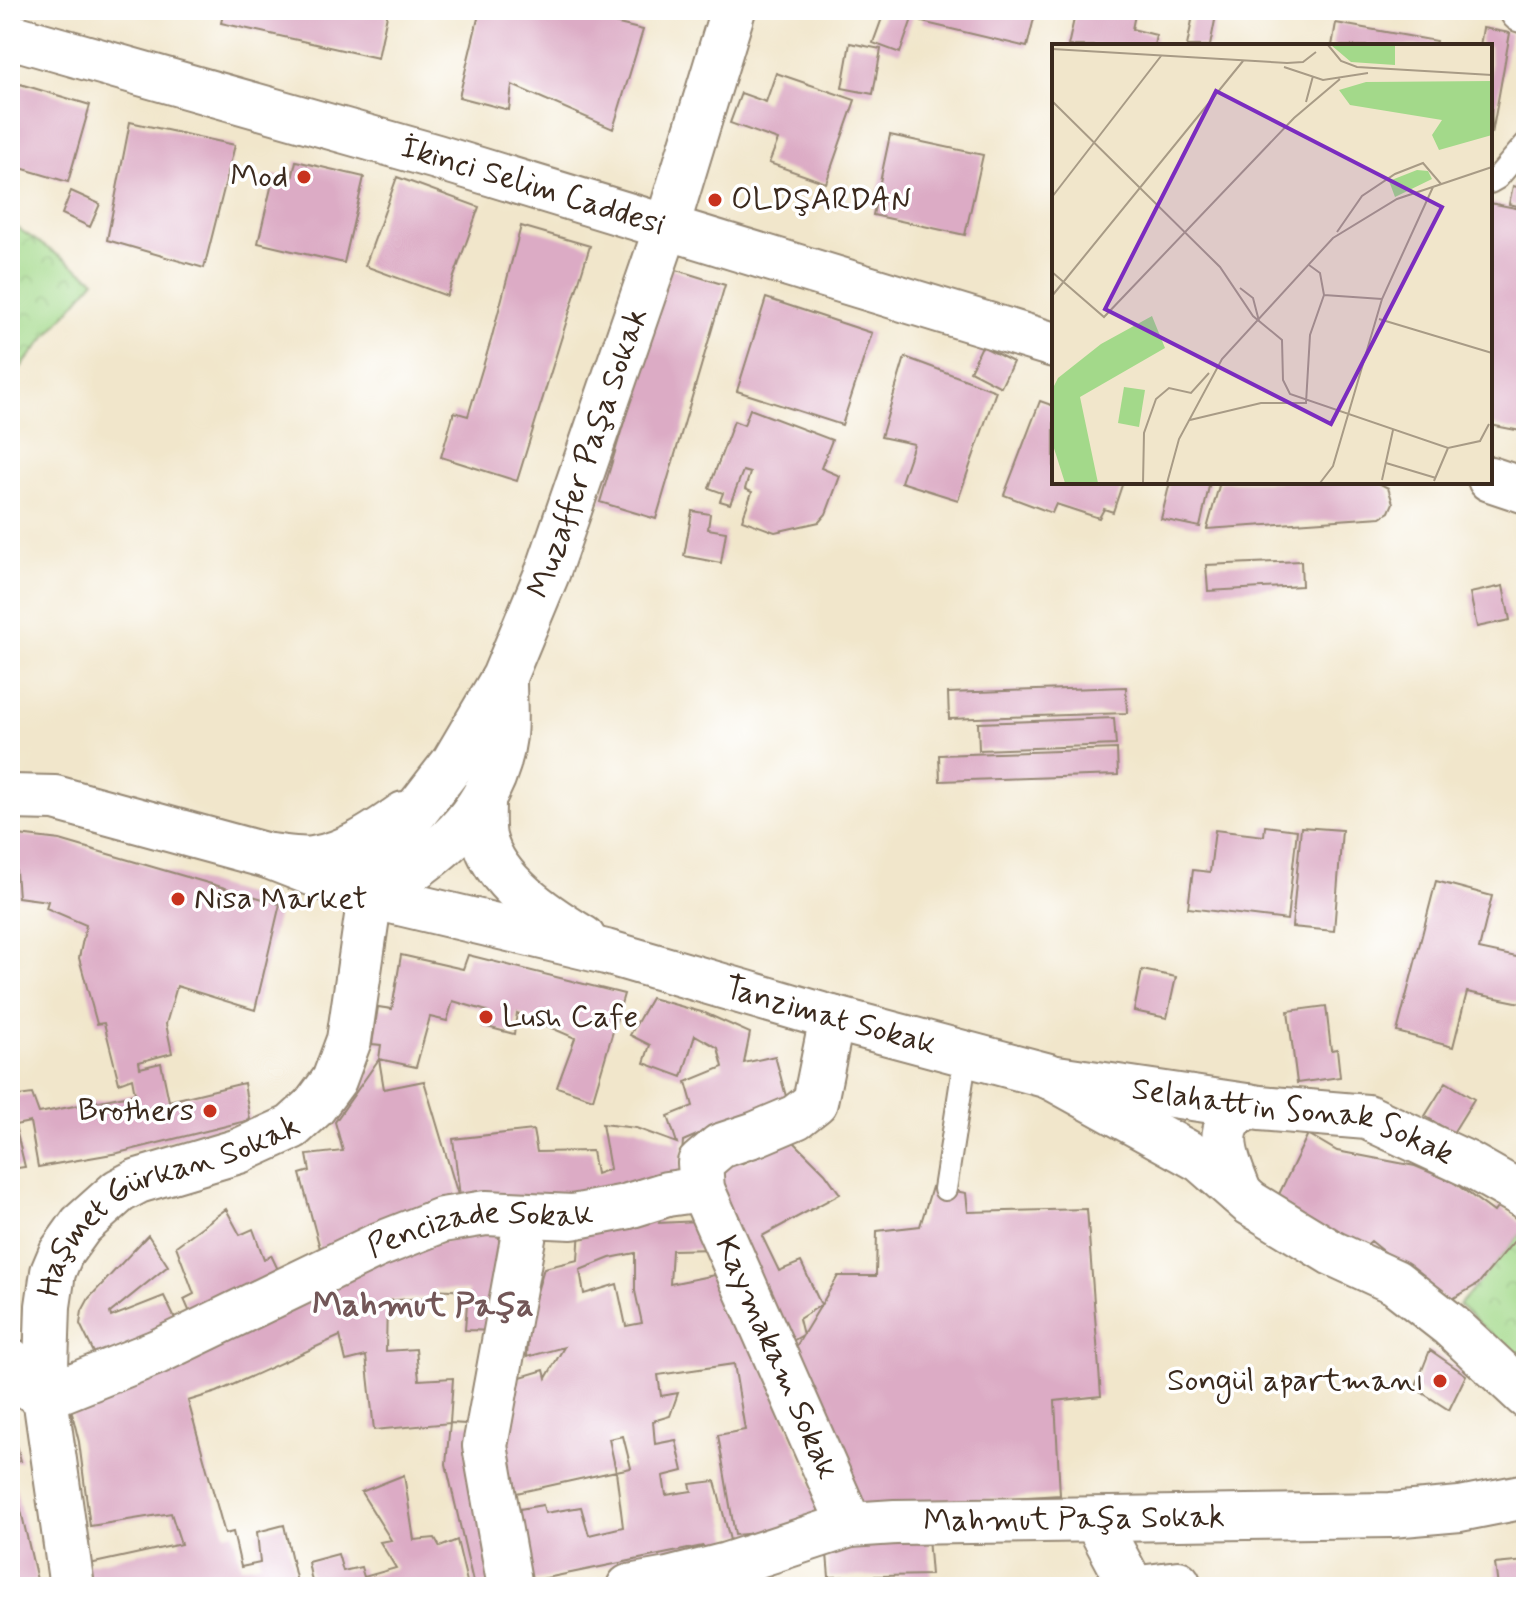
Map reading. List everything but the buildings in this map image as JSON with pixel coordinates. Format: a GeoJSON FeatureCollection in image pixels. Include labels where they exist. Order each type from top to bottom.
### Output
{"type":"FeatureCollection","features":[{"type":"Feature","properties":{"kind":"street","name":"Muzaffer Paşa Sokak"},"geometry":{"type":"LineString","coordinates":[[504,677],[548,571],[667,226],[733,10]]}},
{"type":"Feature","properties":{"kind":"street","name":"İkinci Selim Caddesi"},"geometry":{"type":"LineString","coordinates":[[10,36],[437,157],[1052,344]]}},
{"type":"Feature","properties":{"kind":"street"},"geometry":{"type":"LineString","coordinates":[[1492,480],[1526,491]]}},
{"type":"Feature","properties":{"kind":"street"},"geometry":{"type":"LineString","coordinates":[[370,896],[411,873],[450,842],[483,800],[492,781],[504,735],[504,677]]}},
{"type":"Feature","properties":{"kind":"street"},"geometry":{"type":"LineString","coordinates":[[268,856],[310,860],[335,854],[373,836],[422,801],[454,762],[504,677]]}},
{"type":"Feature","properties":{"kind":"street"},"geometry":{"type":"LineString","coordinates":[[10,787],[55,798]]}},
{"type":"Feature","properties":{"kind":"street","name":"Tanzimat Sokak"},"geometry":{"type":"LineString","coordinates":[[10,797],[55,798],[268,856],[370,896],[606,952],[832,1018],[1049,1076],[1201,1160],[1250,1203],[1332,1253],[1395,1282],[1450,1325],[1526,1396]]}},
{"type":"Feature","properties":{"kind":"street"},"geometry":{"type":"LineString","coordinates":[[483,800],[484,839],[507,878],[553,918],[606,952]]}},
{"type":"Feature","properties":{"kind":"street","name":"Haşmet Gürkan Sokak"},"geometry":{"type":"LineString","coordinates":[[72,1587],[45,1397],[48,1306],[53,1272],[61,1253],[81,1225],[110,1198],[138,1181],[239,1151],[292,1127],[314,1107],[334,1080],[349,1040],[370,896],[385,851],[422,801]]}},
{"type":"Feature","properties":{"kind":"street"},"geometry":{"type":"LineString","coordinates":[[702,1189],[700,1163],[720,1146],[796,1117],[815,1102],[832,1018]]}},
{"type":"Feature","properties":{"kind":"street","name":"Selahattin Sonak Sokak"},"geometry":{"type":"LineString","coordinates":[[1049,1076],[1249,1106],[1367,1117],[1468,1164],[1526,1197]]}},
{"type":"Feature","properties":{"kind":"street"},"geometry":{"type":"LineString","coordinates":[[1240,1194],[1227,1159],[1225,1135],[1230,1120],[1249,1106]]}},
{"type":"Feature","properties":{"kind":"street","name":"Pencizade Sokak"},"geometry":{"type":"LineString","coordinates":[[45,1397],[157,1352],[376,1246],[442,1220],[486,1213],[572,1217],[625,1207],[667,1194],[702,1189]]}},
{"type":"Feature","properties":{"kind":"street","name":"Kaymakam Sokak"},"geometry":{"type":"LineString","coordinates":[[702,1189],[850,1525]]}},
{"type":"Feature","properties":{"kind":"street"},"geometry":{"type":"LineString","coordinates":[[510,1587],[485,1446],[527,1217]]}},
{"type":"Feature","properties":{"kind":"street"},"geometry":{"type":"LineString","coordinates":[[10,1360],[24,1384],[45,1397]]}},
{"type":"Feature","properties":{"kind":"street","name":"Mahmut Paşa Sokak"},"geometry":{"type":"LineString","coordinates":[[629,1587],[668,1580],[729,1576],[850,1525],[1391,1515],[1460,1509],[1526,1496]]}},
{"type":"Feature","properties":{"kind":"street"},"geometry":{"type":"LineString","coordinates":[[1096,1520],[1132,1587]]}},
{"type":"Feature","properties":{"kind":"lane"},"geometry":{"type":"LineString","coordinates":[[1492,181],[1526,144]]}},
{"type":"Feature","properties":{"kind":"lane"},"geometry":{"type":"LineString","coordinates":[[952,1190],[974,1056]]}},
{"type":"Feature","properties":{"kind":"green space"},"geometry":{"type":"Polygon","coordinates":[[[10,223],[95,280],[10,380],[10,223]]]}},
{"type":"Feature","properties":{"kind":"green space"},"geometry":{"type":"Polygon","coordinates":[[[1526,1227],[1526,1366],[1459,1305],[1526,1227]]]}},
{"type":"Feature","properties":{"kind":"place","name":"Mod"},"geometry":{"type":"Point","coordinates":[304,177]}},
{"type":"Feature","properties":{"kind":"place","name":"OLDŞARDAN"},"geometry":{"type":"Point","coordinates":[715,200]}},
{"type":"Feature","properties":{"kind":"place","name":"Nisa Market"},"geometry":{"type":"Point","coordinates":[178,899]}},
{"type":"Feature","properties":{"kind":"place","name":"Lush Cafe"},"geometry":{"type":"Point","coordinates":[486,1017]}},
{"type":"Feature","properties":{"kind":"place","name":"Brothers"},"geometry":{"type":"Point","coordinates":[210,1111]}},
{"type":"Feature","properties":{"kind":"place","name":"Songül apartmanı"},"geometry":{"type":"Point","coordinates":[1440,1381]}},
{"type":"Feature","properties":{"kind":"district","name":"Mahmut Paşa"},"geometry":{"type":"Point","coordinates":[423,1305]}}]}
